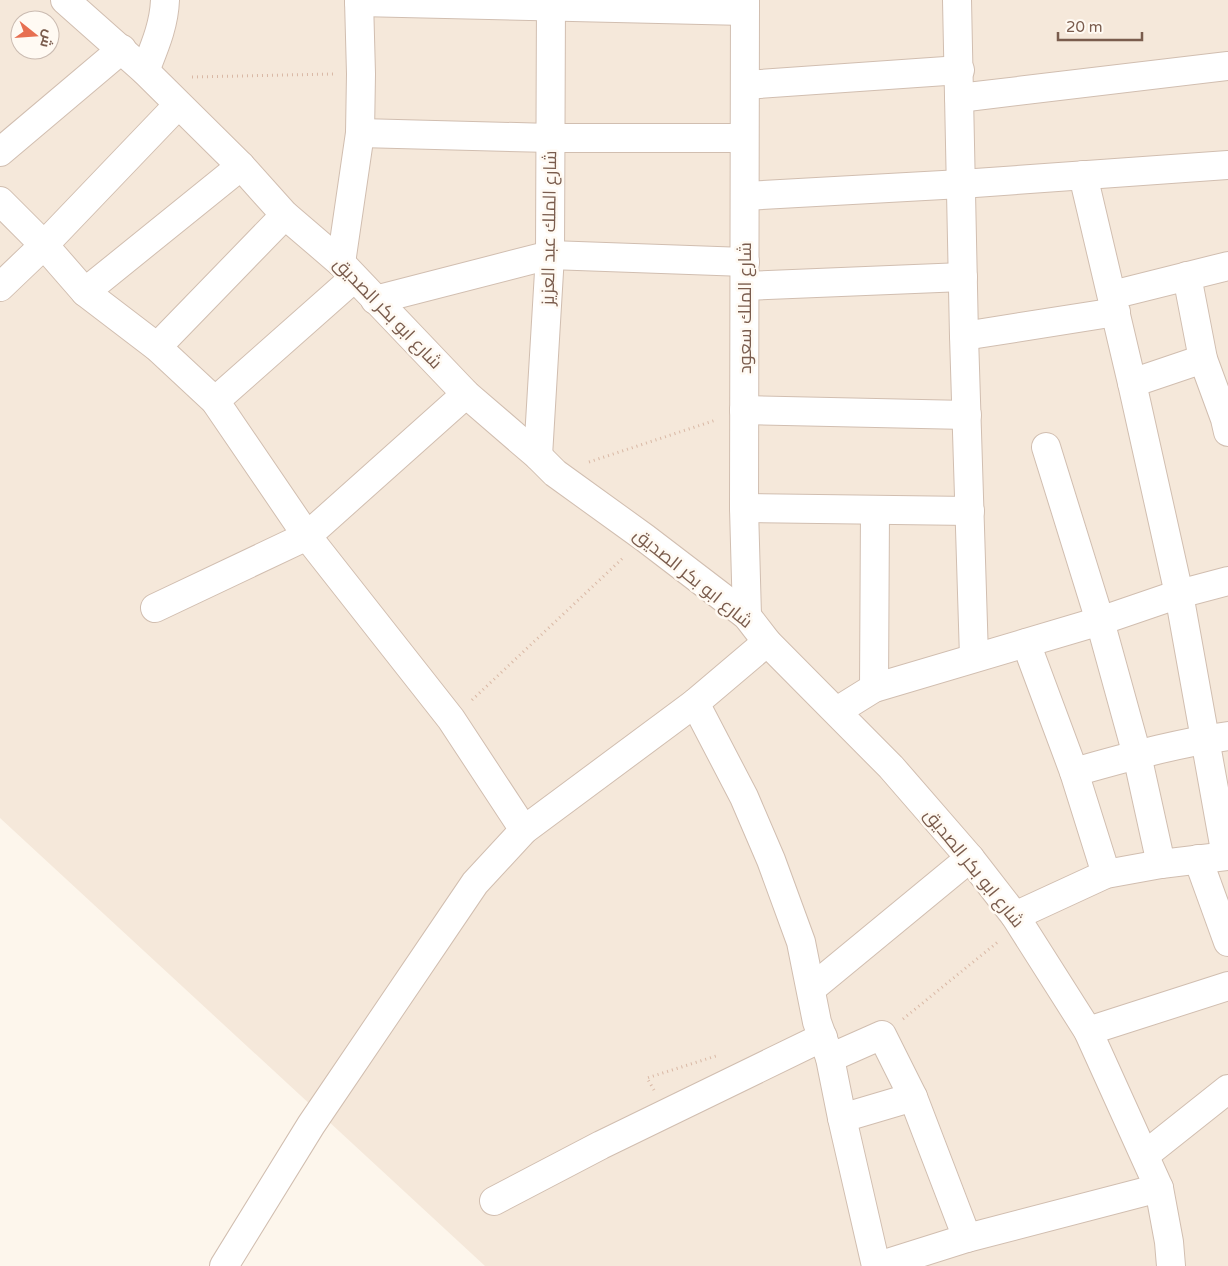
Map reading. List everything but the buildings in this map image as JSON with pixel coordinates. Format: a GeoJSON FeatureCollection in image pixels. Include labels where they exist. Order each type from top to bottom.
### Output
{"type":"FeatureCollection","features":[{"type":"Feature","properties":{"kind":"street","name":"شارع ابو بكر الصديق"},"geometry":{"type":"LineString","coordinates":[[64,0],[122,49],[241,166],[285,215],[348,270],[466,394],[547,465],[747,616],[767,642],[837,710],[891,767],[970,858],[1018,919],[1088,1031],[1159,1188],[1169,1242],[1171,1266]]}},
{"type":"Feature","properties":{"kind":"street"},"geometry":{"type":"LineString","coordinates":[[148,74],[164,15],[165,0]]}},
{"type":"Feature","properties":{"kind":"street"},"geometry":{"type":"LineString","coordinates":[[957,0],[960,70],[964,336],[974,657]]}},
{"type":"Feature","properties":{"kind":"street"},"geometry":{"type":"LineString","coordinates":[[215,401],[348,270],[360,134],[359,1],[745,5]]}},
{"type":"Feature","properties":{"kind":"street","name":"شارع الملك عبد العزيز"},"geometry":{"type":"LineString","coordinates":[[547,465],[551,3]]}},
{"type":"Feature","properties":{"kind":"street","name":"شارع الملك سعود"},"geometry":{"type":"LineString","coordinates":[[745,5],[744,508],[747,616]]}},
{"type":"Feature","properties":{"kind":"street"},"geometry":{"type":"LineString","coordinates":[[0,152],[122,49]]}},
{"type":"Feature","properties":{"kind":"street"},"geometry":{"type":"LineString","coordinates":[[959,98],[1228,66]]}},
{"type":"Feature","properties":{"kind":"street"},"geometry":{"type":"LineString","coordinates":[[745,85],[960,70]]}},
{"type":"Feature","properties":{"kind":"street"},"geometry":{"type":"LineString","coordinates":[[0,287],[44,245],[178,104]]}},
{"type":"Feature","properties":{"kind":"street"},"geometry":{"type":"LineString","coordinates":[[360,134],[551,138],[744,138]]}},
{"type":"Feature","properties":{"kind":"street"},"geometry":{"type":"LineString","coordinates":[[745,196],[961,184],[1228,165]]}},
{"type":"Feature","properties":{"kind":"street"},"geometry":{"type":"LineString","coordinates":[[85,292],[241,166]]}},
{"type":"Feature","properties":{"kind":"street"},"geometry":{"type":"LineString","coordinates":[[1018,919],[1106,874],[1160,864],[1227,856],[1216,737],[1179,594],[1084,175]]}},
{"type":"Feature","properties":{"kind":"street"},"geometry":{"type":"LineString","coordinates":[[0,201],[44,245],[85,292],[157,347],[215,401],[307,536],[451,719],[524,830]]}},
{"type":"Feature","properties":{"kind":"street"},"geometry":{"type":"LineString","coordinates":[[157,347],[285,215]]}},
{"type":"Feature","properties":{"kind":"street"},"geometry":{"type":"LineString","coordinates":[[375,300],[550,255],[745,274],[964,278]]}},
{"type":"Feature","properties":{"kind":"street"},"geometry":{"type":"LineString","coordinates":[[964,336],[1114,304],[1187,276],[1228,266]]}},
{"type":"Feature","properties":{"kind":"street"},"geometry":{"type":"LineString","coordinates":[[1187,276],[1203,359],[1227,423]]}},
{"type":"Feature","properties":{"kind":"street"},"geometry":{"type":"LineString","coordinates":[[1132,383],[1203,359]]}},
{"type":"Feature","properties":{"kind":"street"},"geometry":{"type":"LineString","coordinates":[[156,608],[307,536],[466,394]]}},
{"type":"Feature","properties":{"kind":"street"},"geometry":{"type":"LineString","coordinates":[[744,410],[967,415]]}},
{"type":"Feature","properties":{"kind":"street"},"geometry":{"type":"LineString","coordinates":[[1046,447],[1100,621],[1137,755],[1160,864]]}},
{"type":"Feature","properties":{"kind":"street"},"geometry":{"type":"LineString","coordinates":[[744,508],[970,511]]}},
{"type":"Feature","properties":{"kind":"street"},"geometry":{"type":"LineString","coordinates":[[874,688],[876,510]]}},
{"type":"Feature","properties":{"kind":"street"},"geometry":{"type":"LineString","coordinates":[[837,710],[874,688],[1100,621],[1179,594],[1228,582]]}},
{"type":"Feature","properties":{"kind":"street"},"geometry":{"type":"LineString","coordinates":[[224,1266],[311,1125],[475,883],[524,830],[695,703],[767,642]]}},
{"type":"Feature","properties":{"kind":"street"},"geometry":{"type":"LineString","coordinates":[[1026,643],[1074,772],[1106,874]]}},
{"type":"Feature","properties":{"kind":"street"},"geometry":{"type":"LineString","coordinates":[[695,703],[744,797],[771,860],[801,942],[817,1022],[826,1047],[877,1266],[967,1238],[1159,1188]]}},
{"type":"Feature","properties":{"kind":"street"},"geometry":{"type":"LineString","coordinates":[[1074,772],[1216,737]]}},
{"type":"Feature","properties":{"kind":"street"},"geometry":{"type":"LineString","coordinates":[[811,989],[970,858]]}},
{"type":"Feature","properties":{"kind":"street"},"geometry":{"type":"LineString","coordinates":[[1198,860],[1228,942]]}},
{"type":"Feature","properties":{"kind":"street"},"geometry":{"type":"LineString","coordinates":[[1088,1031],[1228,986]]}},
{"type":"Feature","properties":{"kind":"street"},"geometry":{"type":"LineString","coordinates":[[494,1201],[600,1145],[826,1047],[882,1036],[913,1097],[967,1238]]}},
{"type":"Feature","properties":{"kind":"street"},"geometry":{"type":"LineString","coordinates":[[1145,1155],[1228,1089]]}},
{"type":"Feature","properties":{"kind":"street"},"geometry":{"type":"LineString","coordinates":[[842,1118],[913,1097]]}},
{"type":"Feature","properties":{"kind":"path"},"geometry":{"type":"LineString","coordinates":[[148,74],[361,74]]}},
{"type":"Feature","properties":{"kind":"path"},"geometry":{"type":"LineString","coordinates":[[547,465],[744,410]]}},
{"type":"Feature","properties":{"kind":"path"},"geometry":{"type":"LineString","coordinates":[[451,719],[645,538]]}},
{"type":"Feature","properties":{"kind":"path"},"geometry":{"type":"LineString","coordinates":[[882,1036],[1018,919]]}},
{"type":"Feature","properties":{"kind":"shaded area"},"geometry":{"type":"Polygon","coordinates":[[[0,0],[1228,0],[1228,1266],[485,1266],[0,818],[0,0]]]}}]}
